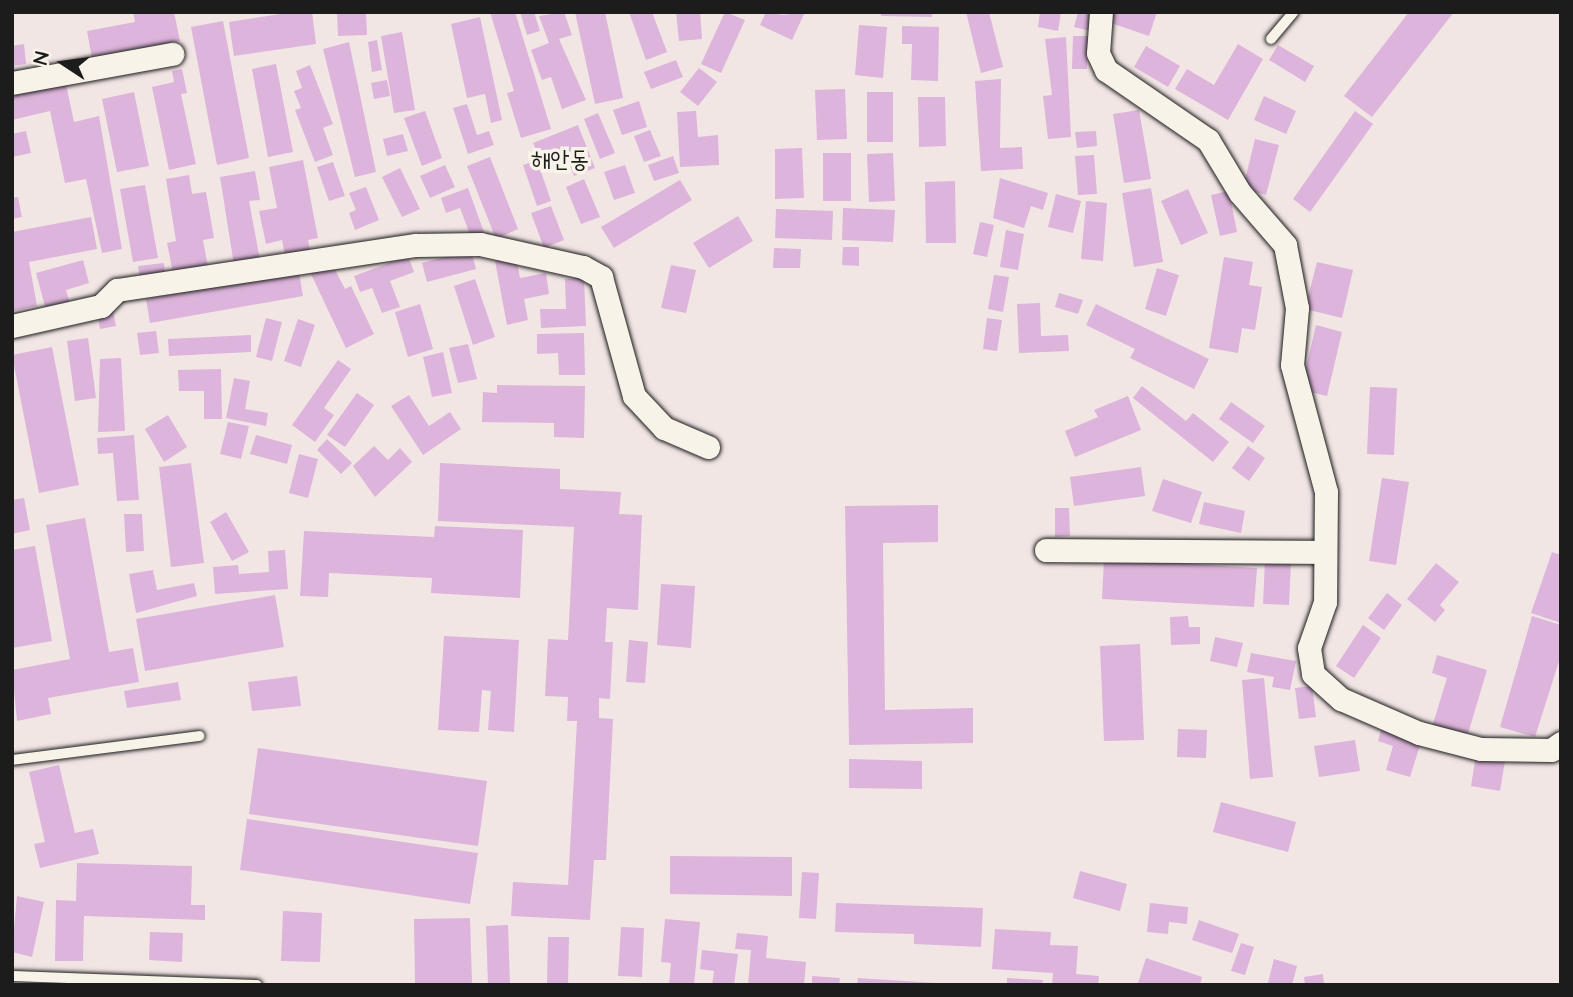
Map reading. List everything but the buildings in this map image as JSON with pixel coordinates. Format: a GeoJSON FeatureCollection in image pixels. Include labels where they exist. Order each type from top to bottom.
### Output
{"type":"FeatureCollection","features":[{"type":"Feature","properties":{"kind":"street"},"geometry":{"type":"LineString","coordinates":[[1101,12],[1098,53],[1106,70],[1208,140],[1240,193],[1285,245],[1297,308],[1292,365],[1326,492],[1325,602],[1309,648],[1313,674],[1325,688],[1419,733],[1481,749],[1551,750],[1561,743]]}},
{"type":"Feature","properties":{"kind":"street"},"geometry":{"type":"LineString","coordinates":[[12,83],[172,54]]}},
{"type":"Feature","properties":{"kind":"street"},"geometry":{"type":"LineString","coordinates":[[12,326],[101,306],[117,290],[415,245],[480,244],[583,267],[601,277],[634,396],[664,428],[708,447]]}},
{"type":"Feature","properties":{"kind":"street"},"geometry":{"type":"LineString","coordinates":[[1046,550],[1324,552]]}},
{"type":"Feature","properties":{"kind":"lane"},"geometry":{"type":"LineString","coordinates":[[1271,39],[1294,12]]}},
{"type":"Feature","properties":{"kind":"lane"},"geometry":{"type":"LineString","coordinates":[[12,760],[199,736]]}},
{"type":"Feature","properties":{"kind":"lane"},"geometry":{"type":"LineString","coordinates":[[12,976],[257,985]]}},
{"type":"Feature","properties":{"kind":"district","name":"해안동"},"geometry":{"type":"Point","coordinates":[560,161]}}]}
